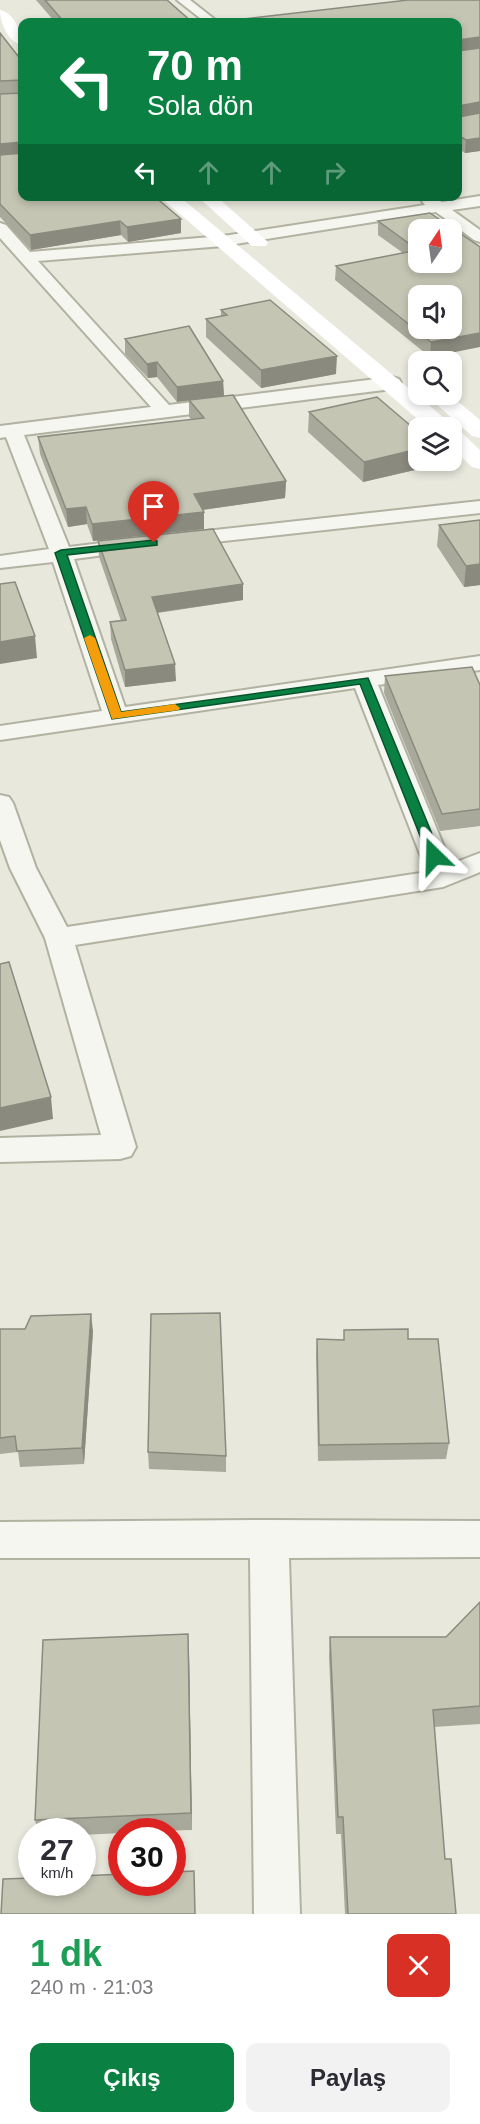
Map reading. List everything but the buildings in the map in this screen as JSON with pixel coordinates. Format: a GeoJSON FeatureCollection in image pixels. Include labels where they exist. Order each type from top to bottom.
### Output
{"type":"FeatureCollection","features":[{"type":"Feature","properties":{"kind":"street"},"geometry":{"type":"LineString","coordinates":[[183,0],[207,18]]}},
{"type":"Feature","properties":{"kind":"street"},"geometry":{"type":"LineString","coordinates":[[0,14],[18,36]]}},
{"type":"Feature","properties":{"kind":"street"},"geometry":{"type":"LineString","coordinates":[[173,201],[430,417]]}},
{"type":"Feature","properties":{"kind":"street"},"geometry":{"type":"LineString","coordinates":[[211,201],[270,252]]}},
{"type":"Feature","properties":{"kind":"street"},"geometry":{"type":"LineString","coordinates":[[431,201],[480,237]]}},
{"type":"Feature","properties":{"kind":"street"},"geometry":{"type":"LineString","coordinates":[[27,257],[223,241],[480,201]]}},
{"type":"Feature","properties":{"kind":"street"},"geometry":{"type":"LineString","coordinates":[[0,228],[164,411]]}},
{"type":"Feature","properties":{"kind":"street"},"geometry":{"type":"LineString","coordinates":[[116,716],[61,553],[6,431],[392,383]]}},
{"type":"Feature","properties":{"kind":"street"},"geometry":{"type":"LineString","coordinates":[[448,405],[480,431]]}},
{"type":"Feature","properties":{"kind":"street"},"geometry":{"type":"LineString","coordinates":[[462,445],[480,462]]}},
{"type":"Feature","properties":{"kind":"street"},"geometry":{"type":"LineString","coordinates":[[0,562],[61,553],[480,507]]}},
{"type":"Feature","properties":{"kind":"street"},"geometry":{"type":"LineString","coordinates":[[0,733],[480,663]]}},
{"type":"Feature","properties":{"kind":"street"},"geometry":{"type":"LineString","coordinates":[[364,680],[443,878]]}},
{"type":"Feature","properties":{"kind":"street"},"geometry":{"type":"LineString","coordinates":[[0,803],[23,868],[59,938],[120,1147],[0,1150]]}},
{"type":"Feature","properties":{"kind":"street"},"geometry":{"type":"LineString","coordinates":[[59,938],[443,878],[480,862]]}},
{"type":"Feature","properties":{"kind":"street"},"geometry":{"type":"LineString","coordinates":[[269,1538],[277,1914]]}},
{"type":"Feature","properties":{"kind":"street"},"geometry":{"type":"LineString","coordinates":[[0,1540],[480,1539]]}},
{"type":"Feature","properties":{"kind":"slow traffic"},"geometry":{"type":"LineString","coordinates":[[90,638],[116,716],[175,708]]}},
{"type":"Feature","properties":{"kind":"route"},"geometry":{"type":"LineString","coordinates":[[154,543],[61,553],[116,716],[364,680],[434,856]]}}]}
